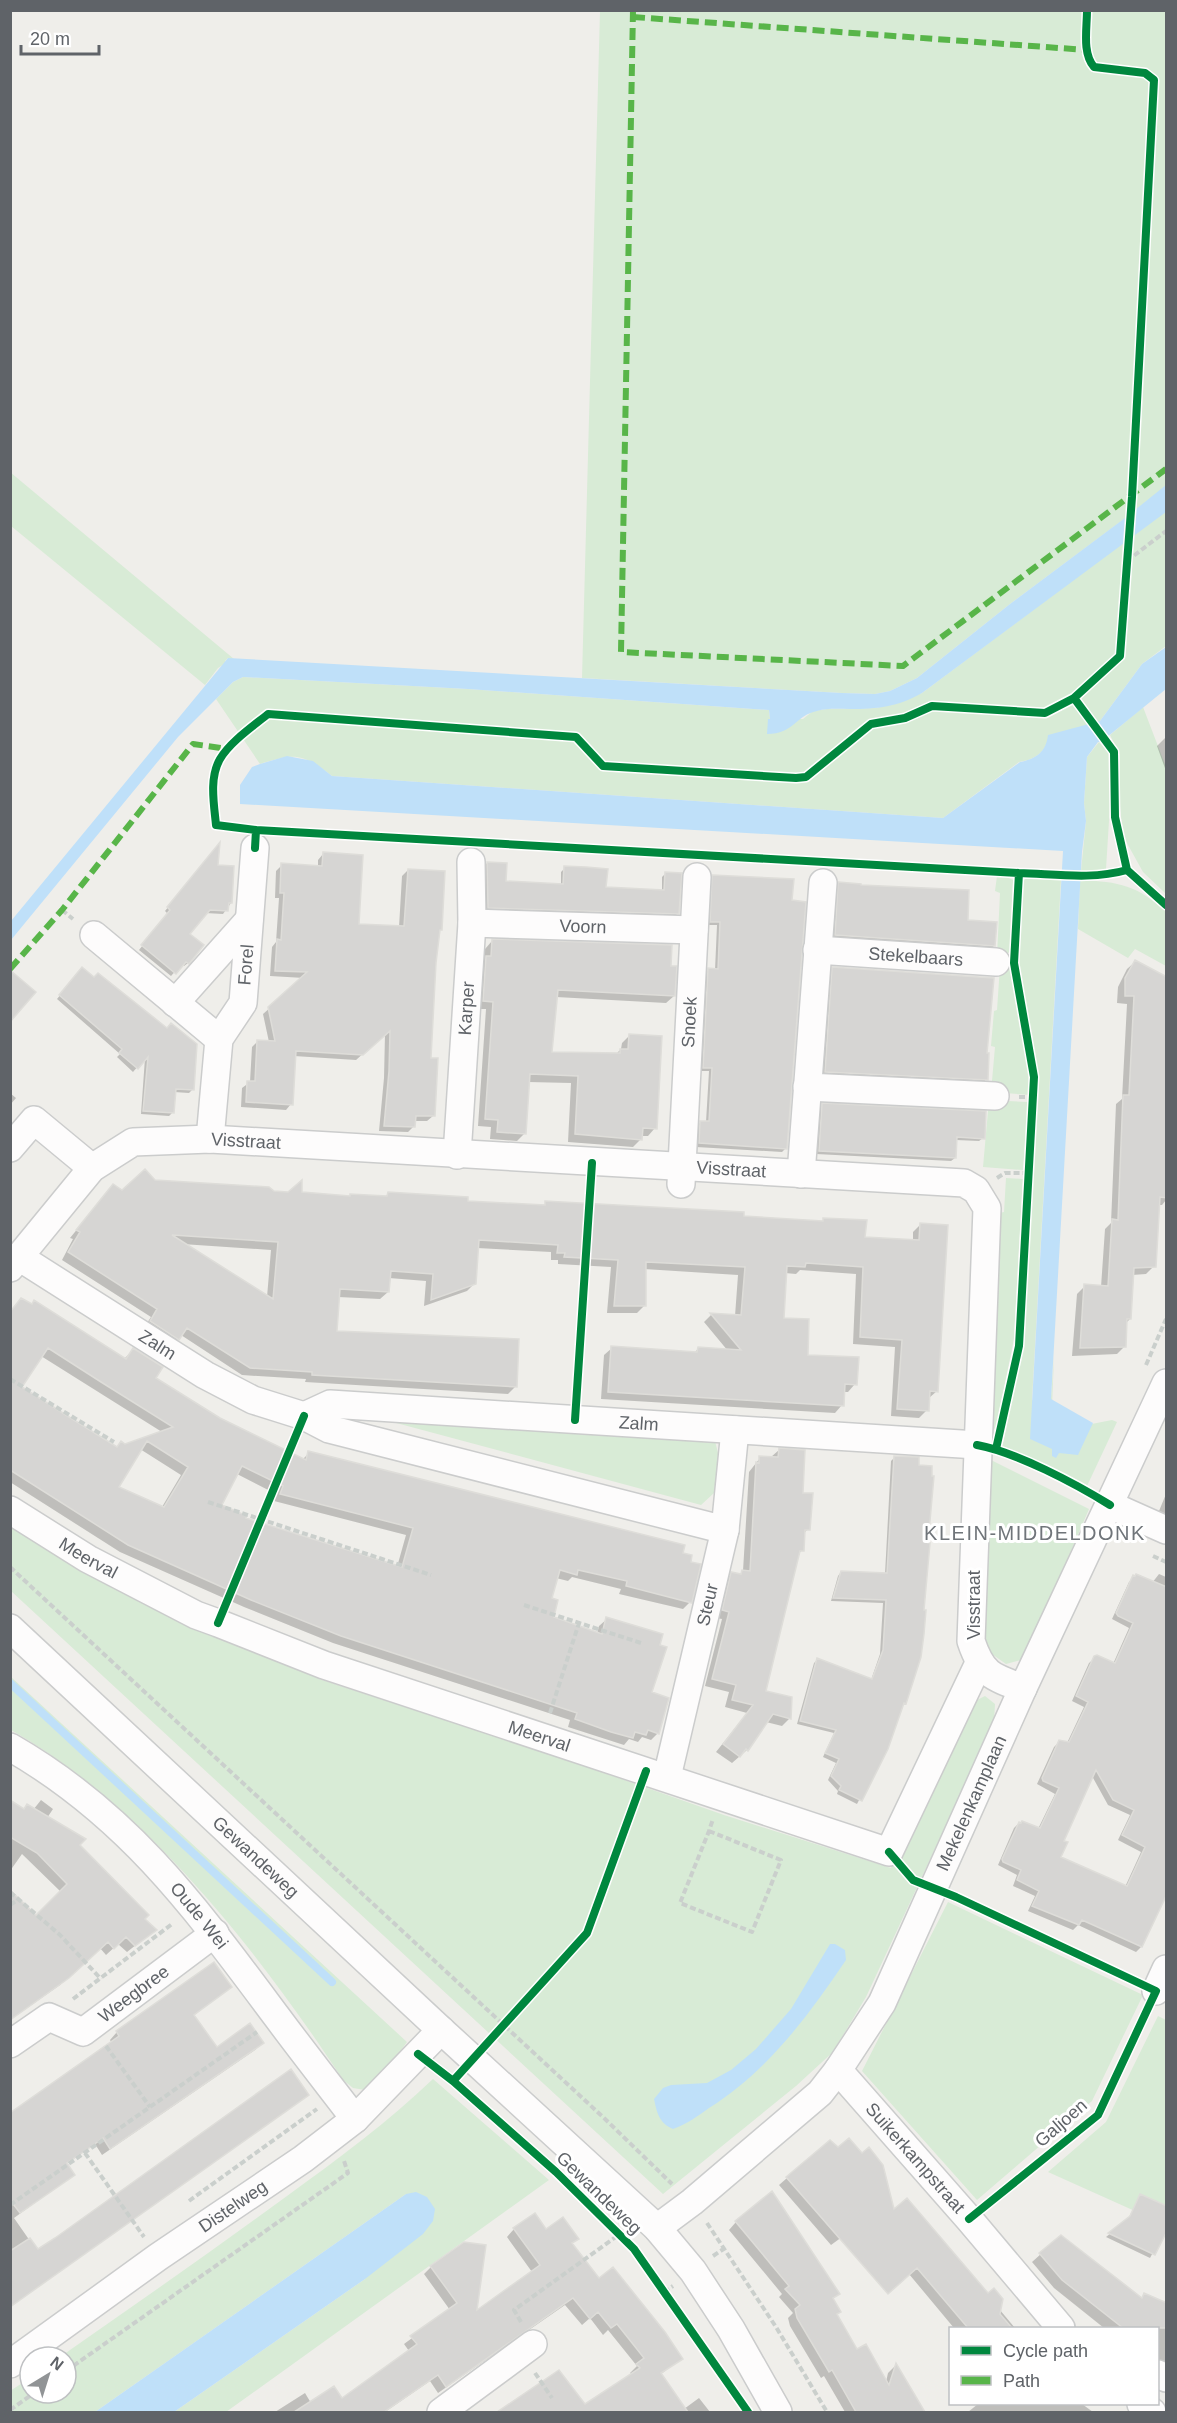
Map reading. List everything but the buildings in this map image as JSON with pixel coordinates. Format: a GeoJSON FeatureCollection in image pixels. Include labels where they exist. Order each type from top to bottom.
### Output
{"type":"FeatureCollection","features":[{"type":"Feature","properties":{"kind":"street","name":"Forel"},"geometry":{"type":"LineString","coordinates":[[197,1144],[219,1039],[243,1004],[255,849]]}},
{"type":"Feature","properties":{"kind":"street","name":"Karper"},"geometry":{"type":"LineString","coordinates":[[440,1159],[472,923],[471,862]]}},
{"type":"Feature","properties":{"kind":"street","name":"Snoek"},"geometry":{"type":"LineString","coordinates":[[681,1177],[697,877]]}},
{"type":"Feature","properties":{"kind":"street"},"geometry":{"type":"LineString","coordinates":[[790,1181],[807,1087],[823,883]]}},
{"type":"Feature","properties":{"kind":"street","name":"Forel"},"geometry":{"type":"LineString","coordinates":[[175,1003],[249,920]]}},
{"type":"Feature","properties":{"kind":"street","name":"Voorn"},"geometry":{"type":"LineString","coordinates":[[472,923],[694,930]]}},
{"type":"Feature","properties":{"kind":"street"},"geometry":{"type":"LineString","coordinates":[[94,935],[219,1039]]}},
{"type":"Feature","properties":{"kind":"street","name":"Stekelbaars"},"geometry":{"type":"LineString","coordinates":[[818,950],[996,962]]}},
{"type":"Feature","properties":{"kind":"street"},"geometry":{"type":"LineString","coordinates":[[807,1087],[995,1096]]}},
{"type":"Feature","properties":{"kind":"street"},"geometry":{"type":"LineString","coordinates":[[10,1148],[34,1120],[92,1168]]}},
{"type":"Feature","properties":{"kind":"street","name":"Visstraat"},"geometry":{"type":"LineString","coordinates":[[15,1262],[92,1168],[133,1142],[440,1159],[681,1177],[964,1183],[976,1190],[987,1209],[971,1641],[979,1663],[1001,1681],[1023,1688]]}},
{"type":"Feature","properties":{"kind":"street","name":"Zalm"},"geometry":{"type":"LineString","coordinates":[[15,1262],[205,1375],[253,1400],[304,1416],[329,1430],[725,1530]]}},
{"type":"Feature","properties":{"kind":"street","name":"Mekelenkamplaan"},"geometry":{"type":"LineString","coordinates":[[657,2228],[692,2202],[820,2093],[882,2003],[1023,1688],[1167,1383]]}},
{"type":"Feature","properties":{"kind":"street","name":"Zalm"},"geometry":{"type":"LineString","coordinates":[[304,1416],[330,1404],[977,1445]]}},
{"type":"Feature","properties":{"kind":"street","name":"Steur"},"geometry":{"type":"LineString","coordinates":[[667,1777],[725,1530],[735,1430]]}},
{"type":"Feature","properties":{"kind":"street"},"geometry":{"type":"LineString","coordinates":[[1110,1505],[1167,1530]]}},
{"type":"Feature","properties":{"kind":"street","name":"Meerval"},"geometry":{"type":"LineString","coordinates":[[10,1510],[88,1559],[196,1615],[324,1665],[889,1852],[979,1663]]}},
{"type":"Feature","properties":{"kind":"street","name":"Gewandeweg"},"geometry":{"type":"LineString","coordinates":[[10,1628],[657,2228],[700,2281],[731,2329],[778,2412]]}},
{"type":"Feature","properties":{"kind":"street","name":"Oude Wei"},"geometry":{"type":"LineString","coordinates":[[10,1747],[44,1766],[100,1809],[150,1857],[215,1933],[278,2018],[345,2127]]}},
{"type":"Feature","properties":{"kind":"street","name":"Weegbree"},"geometry":{"type":"LineString","coordinates":[[49,2017],[83,2032],[215,1933]]}},
{"type":"Feature","properties":{"kind":"street"},"geometry":{"type":"LineString","coordinates":[[10,2044],[49,2017]]}},
{"type":"Feature","properties":{"kind":"street","name":"Distelweg"},"geometry":{"type":"LineString","coordinates":[[10,2364],[158,2257],[303,2159],[345,2127],[441,2030]]}},
{"type":"Feature","properties":{"kind":"street","name":"Suikerkampstraat"},"geometry":{"type":"LineString","coordinates":[[838,2070],[1060,2327]]}},
{"type":"Feature","properties":{"kind":"street"},"geometry":{"type":"LineString","coordinates":[[441,2412],[533,2344]]}},
{"type":"Feature","properties":{"kind":"path"},"geometry":{"type":"LineString","coordinates":[[1127,561],[1167,531]]}},
{"type":"Feature","properties":{"kind":"path"},"geometry":{"type":"LineString","coordinates":[[1126,571],[1128,547]]}},
{"type":"Feature","properties":{"kind":"path"},"geometry":{"type":"LineString","coordinates":[[1032,1108],[1034,1087]]}},
{"type":"Feature","properties":{"kind":"path"},"geometry":{"type":"LineString","coordinates":[[1027,1185],[1028,1162]]}},
{"type":"Feature","properties":{"kind":"path"},"geometry":{"type":"LineString","coordinates":[[1005,1173],[1028,1173]]}},
{"type":"Feature","properties":{"kind":"path"},"geometry":{"type":"LineString","coordinates":[[10,1379],[114,1442]]}},
{"type":"Feature","properties":{"kind":"path"},"geometry":{"type":"LineString","coordinates":[[208,1502],[431,1575]]}},
{"type":"Feature","properties":{"kind":"path"},"geometry":{"type":"LineString","coordinates":[[256,1531],[265,1510]]}},
{"type":"Feature","properties":{"kind":"path"},"geometry":{"type":"LineString","coordinates":[[10,1567],[692,2202],[776,2327],[826,2412]]}},
{"type":"Feature","properties":{"kind":"path"},"geometry":{"type":"LineString","coordinates":[[524,1605],[641,1642]]}},
{"type":"Feature","properties":{"kind":"path"},"geometry":{"type":"LineString","coordinates":[[542,1737],[579,1623]]}},
{"type":"Feature","properties":{"kind":"path"},"geometry":{"type":"LineString","coordinates":[[709,1831],[781,1860],[752,1932],[680,1903],[722,1796]]}},
{"type":"Feature","properties":{"kind":"path"},"geometry":{"type":"LineString","coordinates":[[10,1892],[60,1935],[101,1979]]}},
{"type":"Feature","properties":{"kind":"path"},"geometry":{"type":"LineString","coordinates":[[10,1905],[19,1899]]}},
{"type":"Feature","properties":{"kind":"path"},"geometry":{"type":"LineString","coordinates":[[10,2205],[278,2018]]}},
{"type":"Feature","properties":{"kind":"path"},"geometry":{"type":"LineString","coordinates":[[474,2060],[513,2018]]}},
{"type":"Feature","properties":{"kind":"path"},"geometry":{"type":"LineString","coordinates":[[91,2026],[150,2107]]}},
{"type":"Feature","properties":{"kind":"path"},"geometry":{"type":"LineString","coordinates":[[78,2363],[348,2173],[345,2127]]}},
{"type":"Feature","properties":{"kind":"path"},"geometry":{"type":"LineString","coordinates":[[85,2153],[158,2257]]}},
{"type":"Feature","properties":{"kind":"path"},"geometry":{"type":"LineString","coordinates":[[533,2344],[514,2310],[620,2234]]}},
{"type":"Feature","properties":{"kind":"path"},"geometry":{"type":"LineString","coordinates":[[658,2284],[671,2301]]}},
{"type":"Feature","properties":{"kind":"green space"},"geometry":{"type":"Polygon","coordinates":[[[600,11],[1166,11],[1166,646],[1142,664],[1100,721],[1047,743],[1036,756],[1019,762],[943,818],[332,776],[313,763],[298,757],[282,758],[260,764],[216,699],[233,682],[243,677],[468,689],[769,710],[770,719],[803,719],[813,711],[827,709],[877,708],[922,693],[1124,542],[1124,519],[1010,604],[917,678],[890,691],[875,694],[842,693],[582,678],[600,11]]]}},
{"type":"Feature","properties":{"kind":"green space"},"geometry":{"type":"Polygon","coordinates":[[[10,472],[234,659],[228,658],[205,685],[11,526],[10,472]]]}},
{"type":"Feature","properties":{"kind":"green space"},"geometry":{"type":"Polygon","coordinates":[[[1143,707],[1166,767],[1166,894],[1143,872],[1123,836],[1120,806],[1120,755],[1110,735],[1143,707]]]}},
{"type":"Feature","properties":{"kind":"green space"},"geometry":{"type":"Polygon","coordinates":[[[1099,742],[1113,757],[1106,869],[1098,873],[1081,871],[1086,821],[1084,803],[1087,757],[1099,742]]]}},
{"type":"Feature","properties":{"kind":"green space"},"geometry":{"type":"Polygon","coordinates":[[[997,876],[1013,880],[1011,951],[997,956],[1000,893],[995,891],[997,876]]]}},
{"type":"Feature","properties":{"kind":"green space"},"geometry":{"type":"Polygon","coordinates":[[[1028,877],[1061,880],[1032,1400],[1051,1399],[1054,1356],[1051,1432],[1112,1420],[1117,1422],[1087,1486],[1002,1448],[1021,1350],[1038,1080],[1019,967],[1023,881],[1028,877]]]}},
{"type":"Feature","properties":{"kind":"green space"},"geometry":{"type":"Polygon","coordinates":[[[1080,880],[1106,882],[1127,887],[1146,896],[1166,912],[1166,966],[1135,949],[1128,958],[1078,929],[1080,880]]]}},
{"type":"Feature","properties":{"kind":"green space"},"geometry":{"type":"Polygon","coordinates":[[[1000,966],[1007,966],[1010,969],[1030,1077],[1030,1095],[991,1092],[995,1047],[991,1046],[994,1011],[997,1010],[1000,966]]]}},
{"type":"Feature","properties":{"kind":"green space"},"geometry":{"type":"Polygon","coordinates":[[[989,1100],[1028,1102],[1023,1170],[983,1167],[989,1100]]]}},
{"type":"Feature","properties":{"kind":"green space"},"geometry":{"type":"Polygon","coordinates":[[[1006,1178],[1023,1179],[1014,1339],[996,1427],[987,1436],[999,1213],[1004,1212],[1006,1178]]]}},
{"type":"Feature","properties":{"kind":"green space"},"geometry":{"type":"Polygon","coordinates":[[[359,1413],[715,1441],[719,1457],[714,1493],[701,1505],[359,1413]]]}},
{"type":"Feature","properties":{"kind":"green space"},"geometry":{"type":"Polygon","coordinates":[[[991,1460],[1089,1509],[1025,1659],[1006,1664],[989,1652],[982,1623],[991,1460]]]}},
{"type":"Feature","properties":{"kind":"green space"},"geometry":{"type":"Polygon","coordinates":[[[10,1524],[204,1631],[322,1680],[559,1757],[724,1815],[891,1868],[969,1704],[985,1696],[995,1704],[994,1722],[866,1997],[833,2052],[796,2086],[663,2194],[11,1591],[10,1524]]]}},
{"type":"Feature","properties":{"kind":"green space"},"geometry":{"type":"Polygon","coordinates":[[[10,1676],[407,2042],[380,2079],[365,2090],[353,2088],[343,2080],[275,1982],[196,1886],[153,1840],[108,1799],[60,1762],[11,1730],[10,1676]]]}},
{"type":"Feature","properties":{"kind":"green space"},"geometry":{"type":"Polygon","coordinates":[[[948,1902],[1143,1995],[1092,2101],[977,2200],[862,2071],[948,1902]]]}},
{"type":"Feature","properties":{"kind":"green space"},"geometry":{"type":"Polygon","coordinates":[[[1158,2016],[1166,2020],[1166,2225],[1048,2172],[1106,2122],[1158,2016]]]}},
{"type":"Feature","properties":{"kind":"green space"},"geometry":{"type":"Polygon","coordinates":[[[433,2079],[549,2180],[226,2412],[174,2412],[365,2279],[406,2194],[95,2412],[11,2412],[10,2391],[18,2386],[18,2405],[78,2405],[77,2345],[325,2168],[433,2079]]]}},
{"type":"Feature","properties":{"kind":"water"},"geometry":{"type":"Polygon","coordinates":[[[1166,485],[1166,512],[922,693],[887,706],[817,711],[776,733],[767,734],[769,710],[468,689],[243,677],[233,682],[178,737],[11,940],[11,921],[228,658],[875,694],[890,691],[917,678],[1166,485]]]}},
{"type":"Feature","properties":{"kind":"water"},"geometry":{"type":"Polygon","coordinates":[[[1166,647],[1166,689],[1101,742],[1098,742],[1087,757],[1084,803],[1086,821],[1082,852],[1051,1399],[1093,1423],[1078,1455],[1059,1453],[1056,1458],[1052,1456],[1052,1449],[1030,1439],[1063,851],[240,804],[240,785],[252,767],[287,756],[313,761],[332,776],[943,818],[1020,762],[1039,754],[1045,746],[1048,735],[1100,721],[1142,664],[1166,647]]]}},
{"type":"Feature","properties":{"kind":"water"},"geometry":{"type":"Polygon","coordinates":[[[830,1944],[835,1944],[845,1950],[846,1960],[802,2022],[768,2060],[750,2077],[701,2114],[673,2129],[665,2124],[658,2113],[654,2099],[663,2088],[671,2085],[707,2083],[731,2070],[756,2049],[791,2009],[830,1944]]]}},
{"type":"Feature","properties":{"kind":"water"},"geometry":{"type":"Polygon","coordinates":[[[416,2192],[427,2197],[435,2209],[433,2221],[423,2234],[365,2279],[174,2412],[95,2412],[406,2194],[416,2192]]]}},
{"type":"Feature","properties":{"kind":"waterway"},"geometry":{"type":"LineString","coordinates":[[10,1683],[332,1982]]}},
{"type":"Feature","properties":{"kind":"marked path"},"geometry":{"type":"LineString","coordinates":[[633,10],[621,652],[903,666],[1166,469]]}},
{"type":"Feature","properties":{"kind":"marked path"},"geometry":{"type":"LineString","coordinates":[[633,17],[1087,50]]}},
{"type":"Feature","properties":{"kind":"marked path"},"geometry":{"type":"LineString","coordinates":[[10,969],[62,910],[193,744],[228,749]]}},
{"type":"Feature","properties":{"kind":"cycle path"},"geometry":{"type":"LineString","coordinates":[[255,848],[256,830],[216,825],[213,783],[214,774],[224,753],[268,714],[576,737],[603,766],[796,778],[806,777],[871,724],[905,718],[932,706],[1045,713],[1074,698],[1120,656],[1132,497],[1154,80],[1145,73],[1094,67],[1087,48],[1087,10]]}},
{"type":"Feature","properties":{"kind":"cycle path"},"geometry":{"type":"LineString","coordinates":[[1074,698],[1114,752],[1115,817],[1127,870],[1166,905]]}},
{"type":"Feature","properties":{"kind":"cycle path"},"geometry":{"type":"LineString","coordinates":[[256,830],[1060,875],[1087,876],[1127,870]]}},
{"type":"Feature","properties":{"kind":"cycle path"},"geometry":{"type":"LineString","coordinates":[[996,1449],[1019,1346],[1034,1077],[1014,963],[1019,873]]}},
{"type":"Feature","properties":{"kind":"cycle path"},"geometry":{"type":"LineString","coordinates":[[575,1420],[592,1163]]}},
{"type":"Feature","properties":{"kind":"cycle path"},"geometry":{"type":"LineString","coordinates":[[218,1623],[304,1416]]}},
{"type":"Feature","properties":{"kind":"cycle path"},"geometry":{"type":"LineString","coordinates":[[977,1445],[1027,1462],[1110,1505]]}},
{"type":"Feature","properties":{"kind":"cycle path"},"geometry":{"type":"LineString","coordinates":[[453,2081],[587,1933],[646,1771]]}},
{"type":"Feature","properties":{"kind":"cycle path","name":"Galjoen"},"geometry":{"type":"LineString","coordinates":[[889,1852],[913,1880],[956,1897],[1156,1991],[1098,2115],[969,2219]]}},
{"type":"Feature","properties":{"kind":"cycle path"},"geometry":{"type":"LineString","coordinates":[[418,2054],[453,2081],[556,2172],[634,2249],[748,2412]]}},
{"type":"Feature","properties":{"kind":"district","name":"KLEIN-MIDDELDONK"},"geometry":{"type":"Point","coordinates":[1035,1533]}}]}
